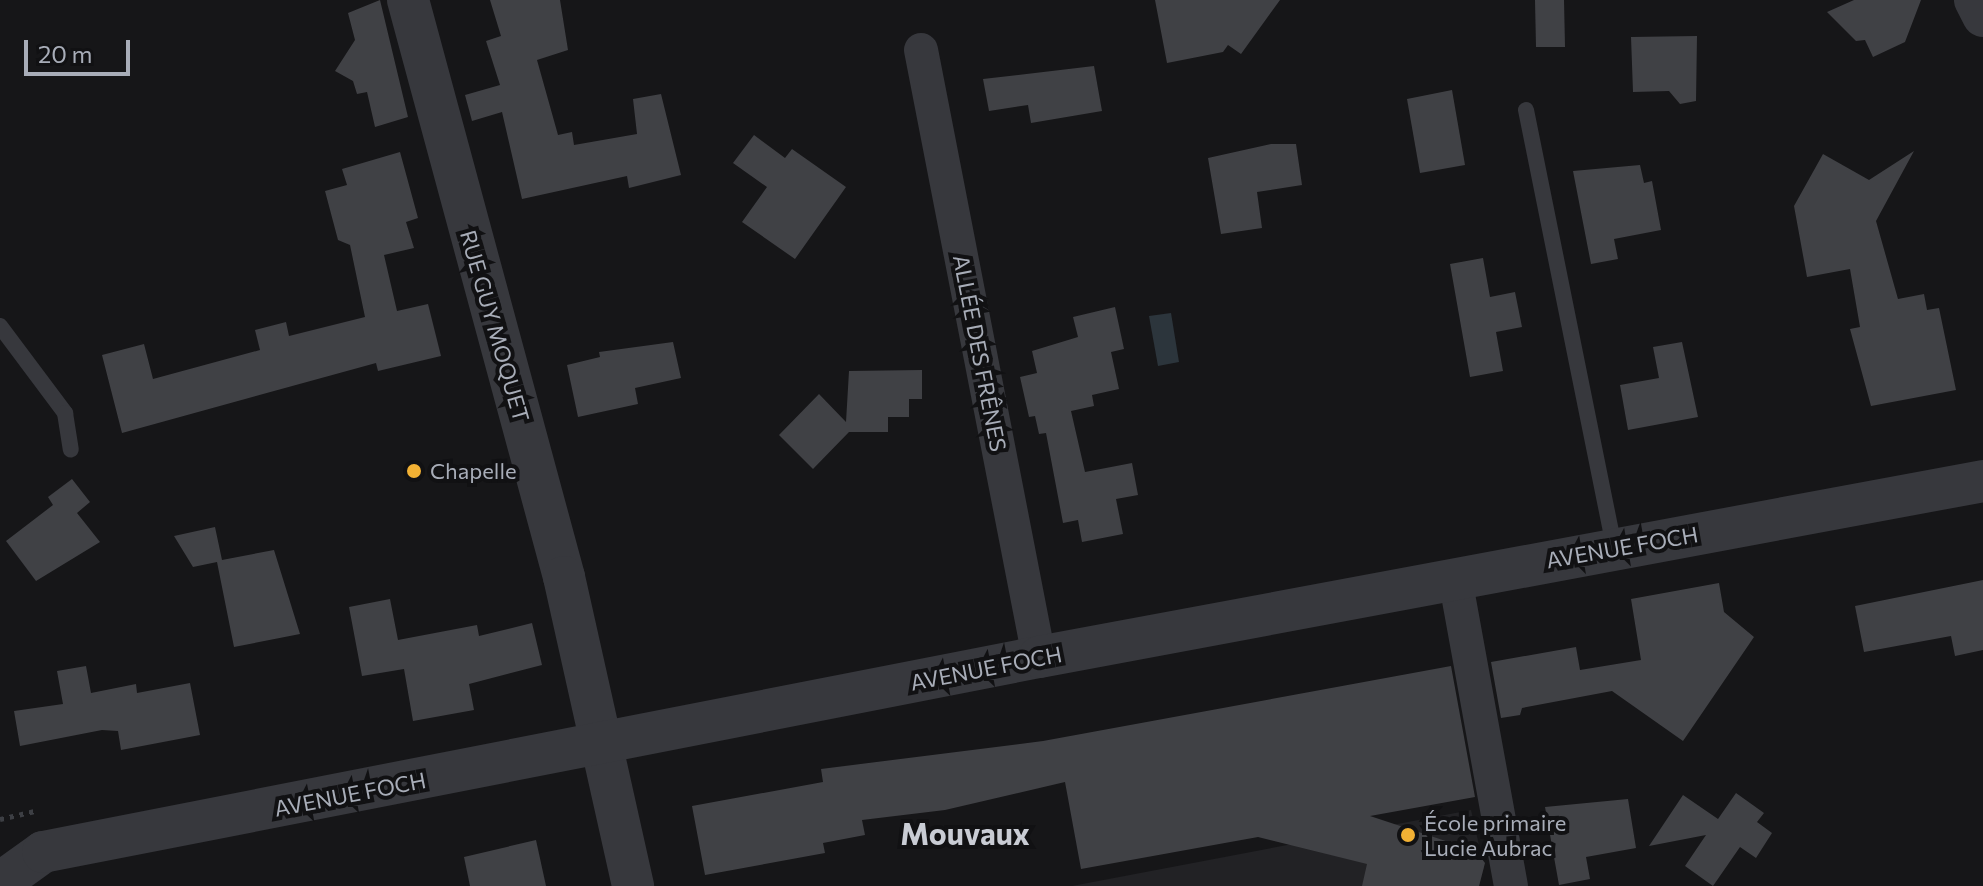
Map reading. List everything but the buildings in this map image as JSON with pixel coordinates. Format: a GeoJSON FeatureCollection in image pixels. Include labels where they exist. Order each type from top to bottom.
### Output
{"type":"FeatureCollection","features":[{"type":"Feature","properties":{"kind":"street","name":"RUE GUY MOQUET"},"geometry":{"type":"LineString","coordinates":[[408,0],[564,577],[633,886]]}},
{"type":"Feature","properties":{"kind":"street"},"geometry":{"type":"LineString","coordinates":[[1975,0],[1983,16]]}},
{"type":"Feature","properties":{"kind":"street","name":"ALLÉE DES FRÊNES"},"geometry":{"type":"LineString","coordinates":[[921,50],[1039,657]]}},
{"type":"Feature","properties":{"kind":"street","name":"AVENUE FOCH"},"geometry":{"type":"LineString","coordinates":[[0,883],[43,852],[1039,657],[1983,481]]}},
{"type":"Feature","properties":{"kind":"street"},"geometry":{"type":"LineString","coordinates":[[1455,578],[1511,886]]}},
{"type":"Feature","properties":{"kind":"lane"},"geometry":{"type":"LineString","coordinates":[[1526,110],[1614,549]]}},
{"type":"Feature","properties":{"kind":"lane"},"geometry":{"type":"LineString","coordinates":[[0,326],[65,413],[71,450]]}},
{"type":"Feature","properties":{"kind":"shaded area"},"geometry":{"type":"Polygon","coordinates":[[[1171,313],[1179,362],[1158,366],[1149,316],[1171,313]]]}},
{"type":"Feature","properties":{"kind":"shaded area","name":"École primaire Lucie Aubrac"},"geometry":{"type":"Polygon","coordinates":[[[1471,810],[1484,867],[1479,886],[1072,886],[1471,810]]]}},
{"type":"Feature","properties":{"kind":"place","name":"Chapelle"},"geometry":{"type":"Point","coordinates":[414,471]}},
{"type":"Feature","properties":{"kind":"place","name":"École primaire Lucie Aubrac"},"geometry":{"type":"Point","coordinates":[1408,835]}},
{"type":"Feature","properties":{"kind":"district","name":"Mouvaux"},"geometry":{"type":"Point","coordinates":[965,833]}}]}
